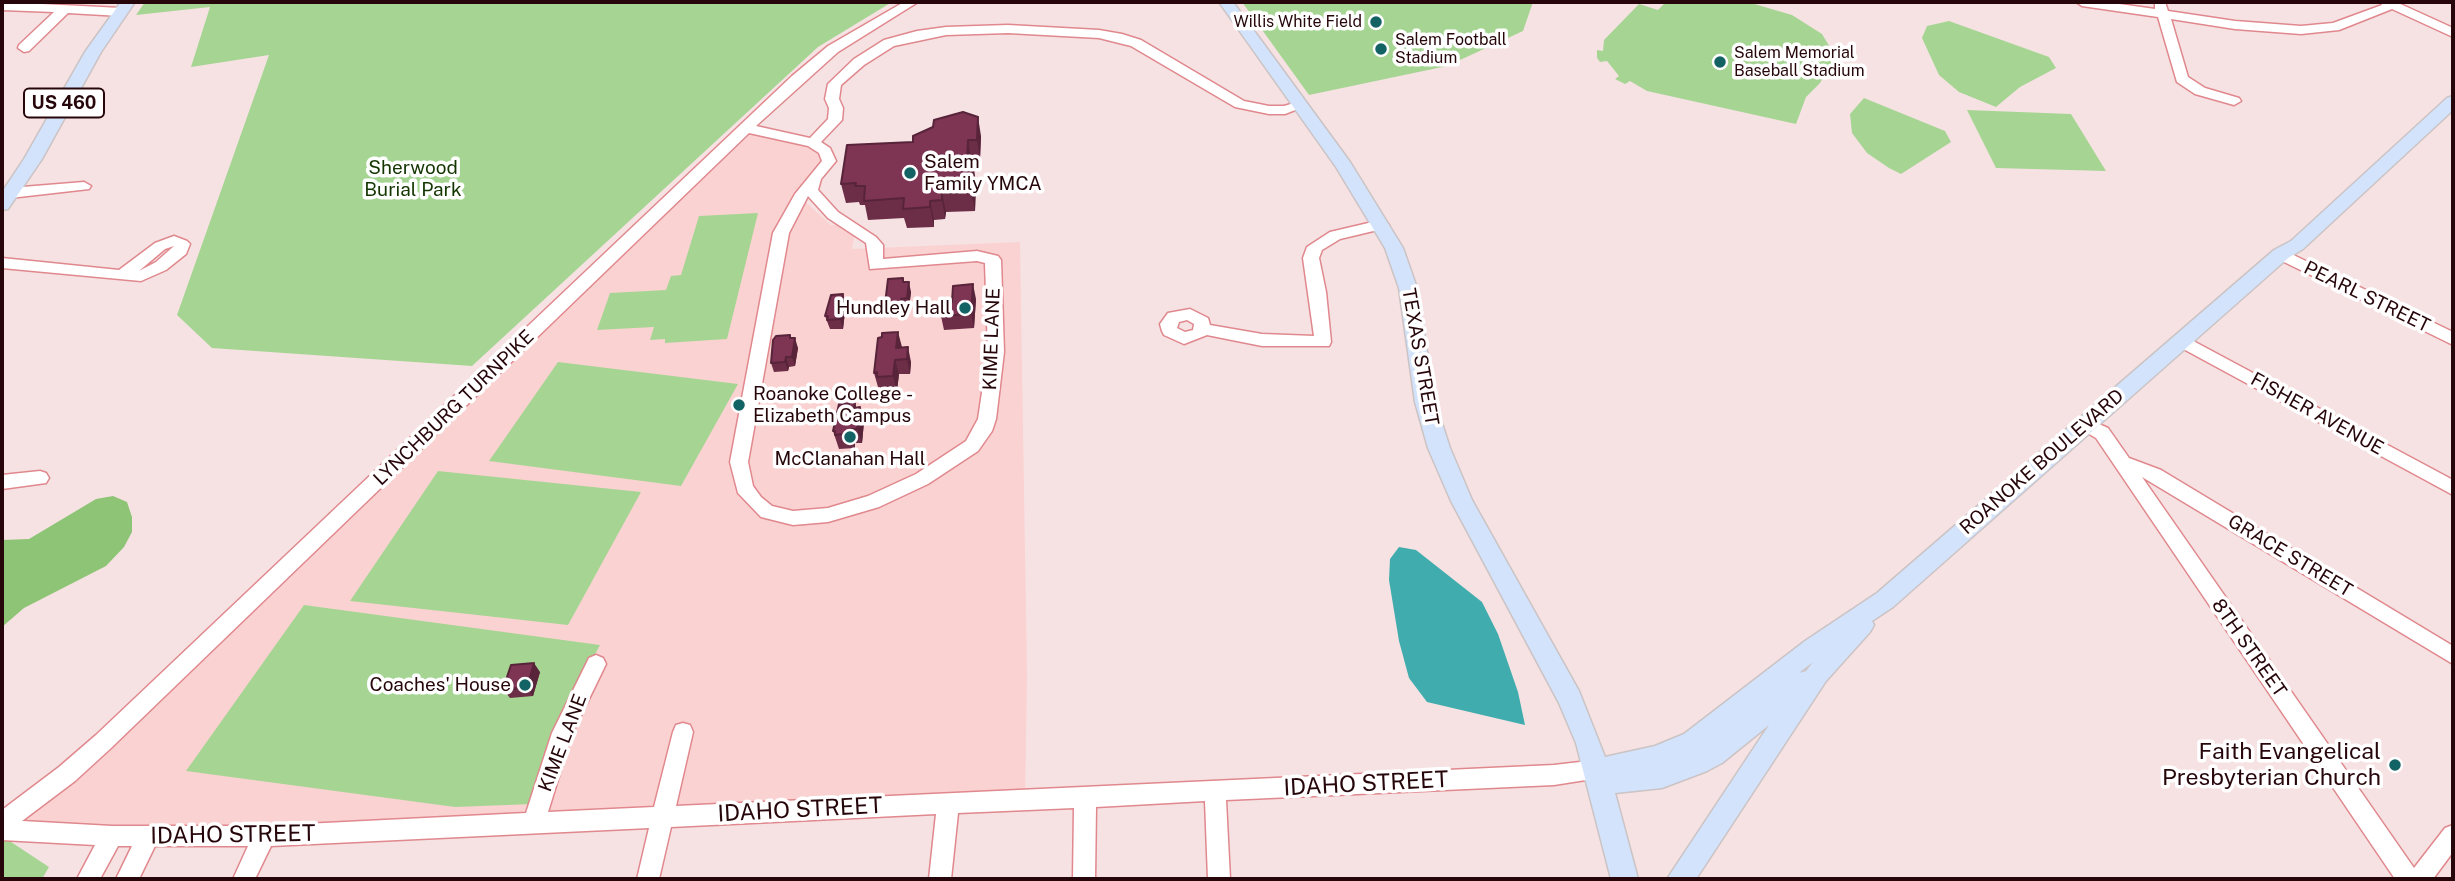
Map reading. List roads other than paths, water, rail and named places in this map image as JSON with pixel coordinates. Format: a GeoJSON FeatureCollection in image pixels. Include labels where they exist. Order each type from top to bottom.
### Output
{"type":"FeatureCollection","features":[{"type":"Feature","properties":{"kind":"main road","name":"TEXAS STREET"},"geometry":{"type":"LineString","coordinates":[[1226,2],[1301,105],[1394,248],[1408,288],[1425,402],[1439,448],[1462,501],[1570,699],[1589,743],[1597,770]]}},
{"type":"Feature","properties":{"kind":"main road","name":"US 460"},"geometry":{"type":"LineString","coordinates":[[5,200],[93,52],[124,7]]}},
{"type":"Feature","properties":{"kind":"main road","name":"ROANOKE BOULEVARD"},"geometry":{"type":"LineString","coordinates":[[1597,770],[1657,757],[1693,742],[1813,648],[1885,600],[2281,254],[2297,245],[2328,218],[2453,101]]}},
{"type":"Feature","properties":{"kind":"main road"},"geometry":{"type":"LineString","coordinates":[[1681,879],[1817,674],[1885,600]]}},
{"type":"Feature","properties":{"kind":"main road"},"geometry":{"type":"LineString","coordinates":[[1597,770],[1617,782],[1662,776],[1698,764],[1817,674]]}},
{"type":"Feature","properties":{"kind":"main road"},"geometry":{"type":"LineString","coordinates":[[1597,770],[1624,879]]}},
{"type":"Feature","properties":{"kind":"street","name":"LYNCHBURG TURNPIKE"},"geometry":{"type":"LineString","coordinates":[[2,822],[40,795],[103,742],[818,61],[912,2]]}},
{"type":"Feature","properties":{"kind":"street"},"geometry":{"type":"LineString","coordinates":[[2082,2],[2161,8],[2257,28],[2321,30],[2347,24],[2389,3],[2453,33]]}},
{"type":"Feature","properties":{"kind":"street"},"geometry":{"type":"LineString","coordinates":[[2,6],[64,10],[124,7]]}},
{"type":"Feature","properties":{"kind":"street"},"geometry":{"type":"LineString","coordinates":[[2161,8],[2182,79],[2200,91],[2234,101]]}},
{"type":"Feature","properties":{"kind":"street"},"geometry":{"type":"LineString","coordinates":[[24,48],[64,10]]}},
{"type":"Feature","properties":{"kind":"street"},"geometry":{"type":"LineString","coordinates":[[746,128],[813,143],[835,120],[836,108],[832,99],[835,84],[859,62],[900,39],[946,31],[1008,29],[1099,34],[1122,38],[1136,43],[1240,104],[1269,110],[1285,110],[1301,105]]}},
{"type":"Feature","properties":{"kind":"street","name":"KIME LANE"},"geometry":{"type":"LineString","coordinates":[[813,143],[825,151],[829,161],[814,178],[787,218],[776,253],[738,462],[744,488],[755,502],[767,512],[793,517],[828,515],[873,502],[922,480],[972,446],[983,431],[987,419],[996,352],[993,260],[977,256],[875,265],[875,245],[833,215],[818,200],[811,190],[814,178]]}},
{"type":"Feature","properties":{"kind":"street"},"geometry":{"type":"LineString","coordinates":[[5,200],[84,186]]}},
{"type":"Feature","properties":{"kind":"street"},"geometry":{"type":"LineString","coordinates":[[1202,330],[1262,340],[1317,341],[1318,292],[1311,258],[1315,247],[1335,235],[1380,223]]}},
{"type":"Feature","properties":{"kind":"street","name":"PEARL STREET"},"geometry":{"type":"LineString","coordinates":[[2281,254],[2453,340]]}},
{"type":"Feature","properties":{"kind":"street"},"geometry":{"type":"LineString","coordinates":[[2,263],[122,276]]}},
{"type":"Feature","properties":{"kind":"street","name":"FISHER AVENUE"},"geometry":{"type":"LineString","coordinates":[[2182,341],[2453,488]]}},
{"type":"Feature","properties":{"kind":"street","name":"8TH STREET"},"geometry":{"type":"LineString","coordinates":[[2085,424],[2102,433],[2408,879]]}},
{"type":"Feature","properties":{"kind":"street","name":"GRACE STREET"},"geometry":{"type":"LineString","coordinates":[[2123,463],[2155,475],[2453,656]]}},
{"type":"Feature","properties":{"kind":"street"},"geometry":{"type":"LineString","coordinates":[[2,482],[40,478]]}},
{"type":"Feature","properties":{"kind":"street","name":"KIME LANE"},"geometry":{"type":"LineString","coordinates":[[534,823],[562,733],[596,664]]}},
{"type":"Feature","properties":{"kind":"street"},"geometry":{"type":"LineString","coordinates":[[648,879],[683,732]]}},
{"type":"Feature","properties":{"kind":"street","name":"IDAHO STREET"},"geometry":{"type":"LineString","coordinates":[[2,830],[112,836],[264,836],[1463,780],[1597,770]]}},
{"type":"Feature","properties":{"kind":"street"},"geometry":{"type":"LineString","coordinates":[[1215,791],[1219,879]]}},
{"type":"Feature","properties":{"kind":"street"},"geometry":{"type":"LineString","coordinates":[[1084,879],[1085,797]]}},
{"type":"Feature","properties":{"kind":"street"},"geometry":{"type":"LineString","coordinates":[[940,879],[948,803]]}},
{"type":"Feature","properties":{"kind":"street"},"geometry":{"type":"LineString","coordinates":[[2418,879],[2453,835]]}},
{"type":"Feature","properties":{"kind":"street"},"geometry":{"type":"LineString","coordinates":[[88,879],[112,836]]}},
{"type":"Feature","properties":{"kind":"street"},"geometry":{"type":"LineString","coordinates":[[127,879],[149,836]]}},
{"type":"Feature","properties":{"kind":"street"},"geometry":{"type":"LineString","coordinates":[[243,879],[264,836]]}},
{"type":"Feature","properties":{"kind":"water"},"geometry":{"type":"Polygon","coordinates":[[[1399,547],[1416,550],[1482,602],[1498,634],[1518,692],[1525,725],[1427,702],[1409,678],[1399,641],[1389,580],[1390,559],[1399,547]]]}},
{"type":"Feature","properties":{"kind":"place","name":"Willis White Field"},"geometry":{"type":"Point","coordinates":[1376,22]}},
{"type":"Feature","properties":{"kind":"place","name":"Salem Football Stadium"},"geometry":{"type":"Point","coordinates":[1381,49]}},
{"type":"Feature","properties":{"kind":"place","name":"Salem Memorial Baseball Stadium"},"geometry":{"type":"Point","coordinates":[1720,62]}},
{"type":"Feature","properties":{"kind":"place","name":"Salem Family YMCA"},"geometry":{"type":"Point","coordinates":[910,173]}},
{"type":"Feature","properties":{"kind":"place","name":"Hundley Hall"},"geometry":{"type":"Point","coordinates":[965,308]}},
{"type":"Feature","properties":{"kind":"place","name":"Roanoke College - Elizabeth Campus"},"geometry":{"type":"Point","coordinates":[739,405]}},
{"type":"Feature","properties":{"kind":"place","name":"McClanahan Hall"},"geometry":{"type":"Point","coordinates":[850,437]}},
{"type":"Feature","properties":{"kind":"place","name":"Coaches' House"},"geometry":{"type":"Point","coordinates":[525,685]}},
{"type":"Feature","properties":{"kind":"place","name":"Faith Evangelical Presbyterian Church"},"geometry":{"type":"Point","coordinates":[2395,765]}},
{"type":"Feature","properties":{"kind":"park label","name":"Sherwood Burial Park"},"geometry":{"type":"Point","coordinates":[413,179]}}]}
